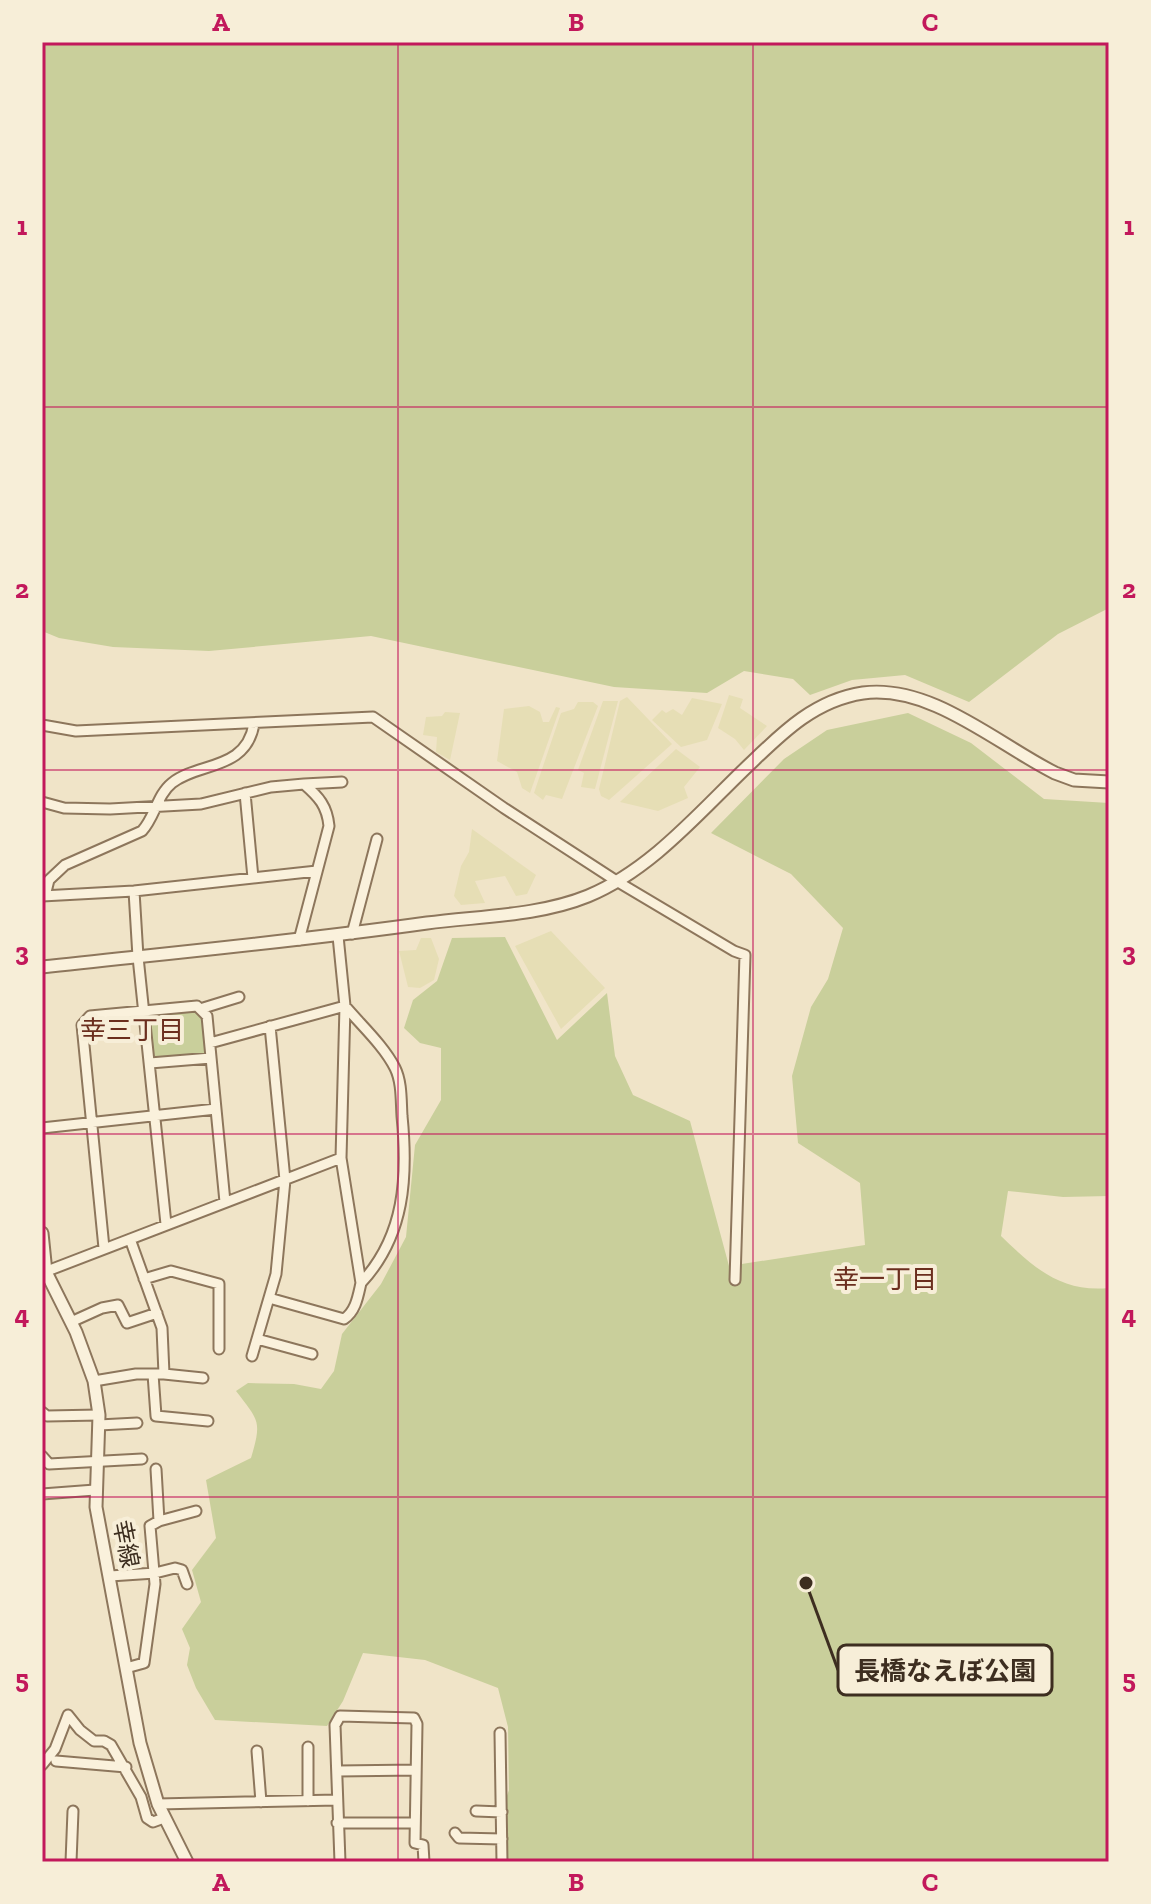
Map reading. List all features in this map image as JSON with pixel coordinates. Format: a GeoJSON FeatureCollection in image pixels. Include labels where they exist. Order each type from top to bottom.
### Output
{"type":"FeatureCollection","features":[{"type":"Feature","properties":{"kind":"street"},"geometry":{"type":"LineString","coordinates":[[42,967],[338,936],[535,909],[586,897],[618,882],[668,842],[808,713],[848,696],[886,692],[923,700],[1055,773],[1074,780],[1109,782]]}},
{"type":"Feature","properties":{"kind":"street"},"geometry":{"type":"LineString","coordinates":[[42,725],[76,731],[373,717],[618,882],[745,955],[735,1280]]}},
{"type":"Feature","properties":{"kind":"street"},"geometry":{"type":"LineString","coordinates":[[254,724],[249,740],[236,755],[173,782],[164,792],[152,821],[142,831],[56,871],[43,896],[134,891],[317,871]]}},
{"type":"Feature","properties":{"kind":"street"},"geometry":{"type":"LineString","coordinates":[[42,802],[64,808],[201,804],[289,784],[342,782]]}},
{"type":"Feature","properties":{"kind":"street"},"geometry":{"type":"LineString","coordinates":[[299,940],[329,826],[328,813],[320,797],[304,784]]}},
{"type":"Feature","properties":{"kind":"street"},"geometry":{"type":"LineString","coordinates":[[245,793],[253,878]]}},
{"type":"Feature","properties":{"kind":"street"},"geometry":{"type":"LineString","coordinates":[[352,934],[377,839]]}},
{"type":"Feature","properties":{"kind":"street"},"geometry":{"type":"LineString","coordinates":[[134,891],[166,1224]]}},
{"type":"Feature","properties":{"kind":"street"},"geometry":{"type":"LineString","coordinates":[[269,1298],[344,1319],[357,1301],[361,1283],[341,1158],[345,1006],[338,936]]}},
{"type":"Feature","properties":{"kind":"street"},"geometry":{"type":"LineString","coordinates":[[200,1009],[239,997]]}},
{"type":"Feature","properties":{"kind":"street"},"geometry":{"type":"LineString","coordinates":[[104,1248],[82,1025],[90,1016],[197,1006],[207,1016],[225,1202]]}},
{"type":"Feature","properties":{"kind":"street"},"geometry":{"type":"LineString","coordinates":[[210,1043],[345,1006]]}},
{"type":"Feature","properties":{"kind":"street"},"geometry":{"type":"LineString","coordinates":[[345,1006],[394,1065],[399,1077],[405,1144],[404,1189],[393,1232],[372,1271],[361,1283]]}},
{"type":"Feature","properties":{"kind":"street"},"geometry":{"type":"LineString","coordinates":[[252,1356],[276,1274],[285,1180],[270,1026]]}},
{"type":"Feature","properties":{"kind":"street"},"geometry":{"type":"LineString","coordinates":[[150,1063],[211,1058]]}},
{"type":"Feature","properties":{"kind":"street"},"geometry":{"type":"LineString","coordinates":[[42,1128],[216,1109]]}},
{"type":"Feature","properties":{"kind":"street"},"geometry":{"type":"LineString","coordinates":[[44,1273],[341,1158]]}},
{"type":"Feature","properties":{"kind":"street","name":"幸線"},"geometry":{"type":"LineString","coordinates":[[42,1233],[44,1273],[71,1322],[94,1381],[99,1420],[95,1490],[140,1743],[158,1804],[187,1862]]}},
{"type":"Feature","properties":{"kind":"street"},"geometry":{"type":"LineString","coordinates":[[130,1239],[162,1328],[156,1416],[208,1421]]}},
{"type":"Feature","properties":{"kind":"street"},"geometry":{"type":"LineString","coordinates":[[144,1279],[171,1271],[219,1284],[219,1349]]}},
{"type":"Feature","properties":{"kind":"street"},"geometry":{"type":"LineString","coordinates":[[71,1322],[102,1308],[118,1305],[127,1323],[157,1313]]}},
{"type":"Feature","properties":{"kind":"street"},"geometry":{"type":"LineString","coordinates":[[257,1339],[312,1354]]}},
{"type":"Feature","properties":{"kind":"street"},"geometry":{"type":"LineString","coordinates":[[94,1381],[136,1374],[203,1378]]}},
{"type":"Feature","properties":{"kind":"street"},"geometry":{"type":"LineString","coordinates":[[42,1412],[47,1416],[137,1423]]}},
{"type":"Feature","properties":{"kind":"street"},"geometry":{"type":"LineString","coordinates":[[42,1456],[49,1464],[142,1459]]}},
{"type":"Feature","properties":{"kind":"street"},"geometry":{"type":"LineString","coordinates":[[156,1469],[159,1521]]}},
{"type":"Feature","properties":{"kind":"street"},"geometry":{"type":"LineString","coordinates":[[42,1494],[95,1490]]}},
{"type":"Feature","properties":{"kind":"street"},"geometry":{"type":"LineString","coordinates":[[126,1668],[144,1663],[155,1573],[150,1526],[196,1511]]}},
{"type":"Feature","properties":{"kind":"street"},"geometry":{"type":"LineString","coordinates":[[110,1576],[155,1573],[175,1568],[182,1570],[187,1584]]}},
{"type":"Feature","properties":{"kind":"street"},"geometry":{"type":"LineString","coordinates":[[42,1765],[55,1749],[68,1715],[94,1741],[111,1745],[141,1797],[147,1818],[153,1822],[164,1818]]}},
{"type":"Feature","properties":{"kind":"street"},"geometry":{"type":"LineString","coordinates":[[338,1862],[335,1725],[340,1716],[414,1718],[417,1724],[415,1843],[423,1845],[424,1862]]}},
{"type":"Feature","properties":{"kind":"street"},"geometry":{"type":"LineString","coordinates":[[500,1733],[502,1862]]}},
{"type":"Feature","properties":{"kind":"street"},"geometry":{"type":"LineString","coordinates":[[308,1747],[308,1801]]}},
{"type":"Feature","properties":{"kind":"street"},"geometry":{"type":"LineString","coordinates":[[257,1751],[261,1802]]}},
{"type":"Feature","properties":{"kind":"street"},"geometry":{"type":"LineString","coordinates":[[56,1761],[126,1767]]}},
{"type":"Feature","properties":{"kind":"street"},"geometry":{"type":"LineString","coordinates":[[338,1771],[416,1770]]}},
{"type":"Feature","properties":{"kind":"street"},"geometry":{"type":"LineString","coordinates":[[158,1804],[337,1800]]}},
{"type":"Feature","properties":{"kind":"street"},"geometry":{"type":"LineString","coordinates":[[71,1862],[73,1811]]}},
{"type":"Feature","properties":{"kind":"street"},"geometry":{"type":"LineString","coordinates":[[476,1811],[502,1812]]}},
{"type":"Feature","properties":{"kind":"street"},"geometry":{"type":"LineString","coordinates":[[337,1823],[415,1823]]}},
{"type":"Feature","properties":{"kind":"street"},"geometry":{"type":"LineString","coordinates":[[455,1833],[459,1838],[502,1839]]}},
{"type":"Feature","properties":{"kind":"shaded area"},"geometry":{"type":"Polygon","coordinates":[[[729,695],[743,699],[740,708],[767,726],[744,750],[735,739],[718,728],[729,695]]]}},
{"type":"Feature","properties":{"kind":"shaded area"},"geometry":{"type":"Polygon","coordinates":[[[627,697],[672,744],[609,800],[601,796],[599,789],[620,701],[627,697]]]}},
{"type":"Feature","properties":{"kind":"shaded area"},"geometry":{"type":"Polygon","coordinates":[[[692,698],[722,704],[707,740],[681,747],[652,720],[662,710],[666,713],[673,709],[682,715],[692,698]]]}},
{"type":"Feature","properties":{"kind":"shaded area"},"geometry":{"type":"Polygon","coordinates":[[[603,701],[618,701],[595,789],[581,787],[584,773],[578,770],[603,701]]]}},
{"type":"Feature","properties":{"kind":"shaded area"},"geometry":{"type":"Polygon","coordinates":[[[578,702],[593,702],[598,706],[562,799],[546,795],[543,800],[534,793],[561,713],[574,709],[578,702]]]}},
{"type":"Feature","properties":{"kind":"shaded area"},"geometry":{"type":"Polygon","coordinates":[[[529,706],[540,712],[543,722],[549,722],[556,707],[560,708],[530,793],[522,788],[517,772],[497,761],[504,709],[529,706]]]}},
{"type":"Feature","properties":{"kind":"shaded area"},"geometry":{"type":"Polygon","coordinates":[[[445,712],[460,713],[450,760],[436,752],[437,737],[423,735],[426,717],[442,716],[445,712]]]}},
{"type":"Feature","properties":{"kind":"shaded area"},"geometry":{"type":"Polygon","coordinates":[[[676,749],[700,767],[684,787],[688,798],[658,811],[620,802],[676,749]]]}},
{"type":"Feature","properties":{"kind":"shaded area"},"geometry":{"type":"Polygon","coordinates":[[[472,829],[536,875],[527,894],[516,896],[505,876],[475,881],[485,903],[461,905],[454,896],[461,866],[469,852],[472,829]]]}},
{"type":"Feature","properties":{"kind":"shaded area"},"geometry":{"type":"Polygon","coordinates":[[[551,931],[605,988],[561,1029],[515,946],[551,931]]]}},
{"type":"Feature","properties":{"kind":"shaded area"},"geometry":{"type":"Polygon","coordinates":[[[421,938],[431,938],[439,959],[434,980],[420,988],[408,987],[399,951],[416,950],[421,938]]]}},
{"type":"Feature","properties":{"kind":"green space"},"geometry":{"type":"Polygon","coordinates":[[[42,42],[1109,42],[1109,608],[1058,634],[969,702],[905,675],[852,680],[810,695],[793,679],[744,671],[707,693],[614,687],[371,636],[209,651],[113,647],[59,638],[42,631],[42,42]]]}},
{"type":"Feature","properties":{"kind":"green space"},"geometry":{"type":"Polygon","coordinates":[[[908,713],[971,743],[1044,799],[1109,803],[1109,1196],[1063,1197],[1008,1191],[1001,1236],[1049,1276],[1076,1286],[1109,1288],[1109,1862],[506,1862],[503,1807],[509,1790],[508,1727],[498,1688],[425,1660],[363,1653],[343,1701],[327,1726],[215,1720],[196,1688],[187,1665],[190,1648],[182,1629],[201,1602],[192,1570],[216,1538],[206,1480],[251,1458],[257,1436],[256,1422],[236,1391],[248,1383],[294,1384],[321,1389],[334,1371],[342,1334],[381,1284],[406,1237],[415,1145],[441,1100],[441,1048],[420,1043],[404,1028],[413,1000],[437,981],[452,938],[505,937],[557,1040],[607,993],[615,1056],[633,1095],[690,1121],[729,1266],[865,1245],[860,1183],[798,1143],[792,1076],[811,1007],[828,979],[843,928],[791,874],[711,833],[784,759],[827,730],[908,713]]]}},
{"type":"Feature","properties":{"kind":"green space"},"geometry":{"type":"Polygon","coordinates":[[[196,1011],[202,1017],[205,1055],[154,1058],[150,1018],[153,1014],[196,1011]]]}},
{"type":"Feature","properties":{"kind":"place","name":"長橋なえぼ公園"},"geometry":{"type":"Point","coordinates":[806,1583]}},
{"type":"Feature","properties":{"kind":"district","name":"幸三丁目"},"geometry":{"type":"Point","coordinates":[132,1030]}},
{"type":"Feature","properties":{"kind":"district","name":"幸一丁目"},"geometry":{"type":"Point","coordinates":[885,1279]}}]}
